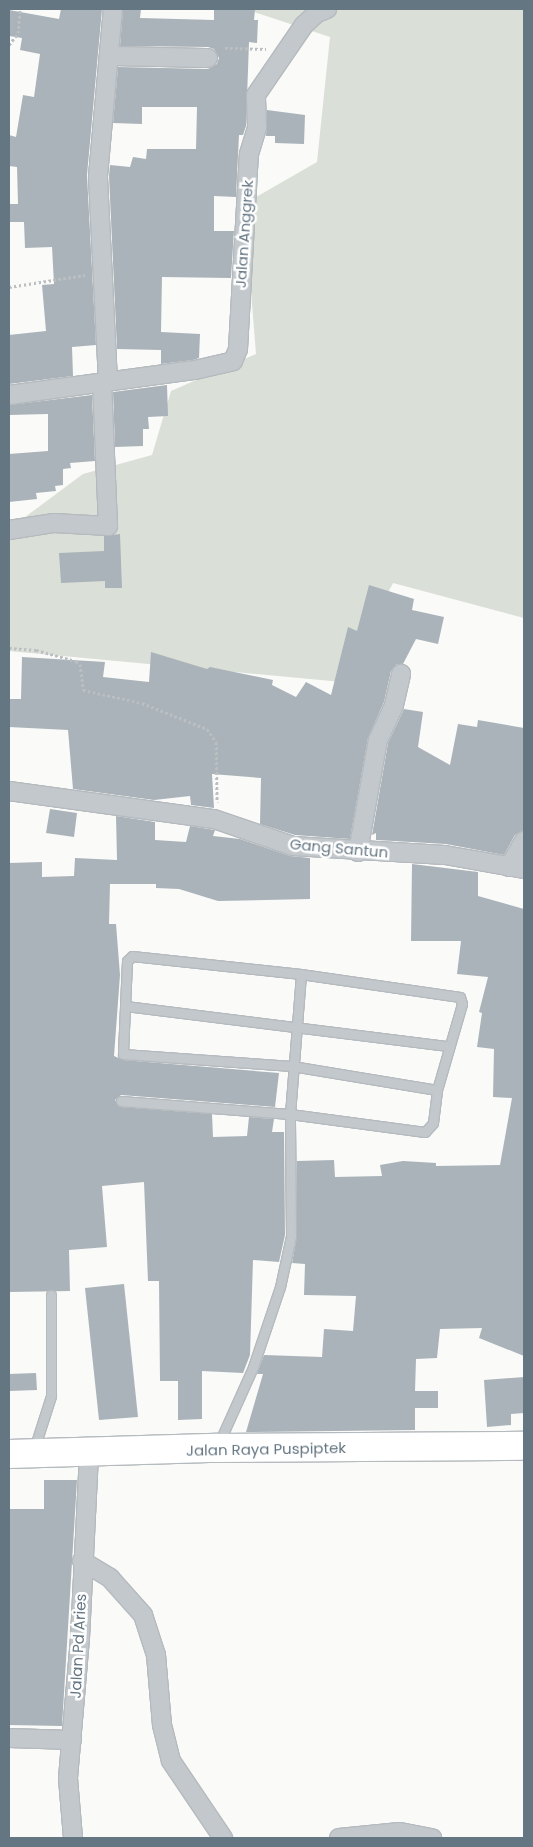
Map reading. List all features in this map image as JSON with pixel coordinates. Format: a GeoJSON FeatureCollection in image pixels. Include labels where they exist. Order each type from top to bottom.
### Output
{"type":"FeatureCollection","features":[{"type":"Feature","properties":{"kind":"main road","name":"Jalan Raya Puspiptek"},"geometry":{"type":"LineString","coordinates":[[20,1454],[89,1454],[216,1448],[524,1446]]}},
{"type":"Feature","properties":{"kind":"street"},"geometry":{"type":"LineString","coordinates":[[9,530],[54,523],[108,526],[98,157],[110,56],[113,9]]}},
{"type":"Feature","properties":{"kind":"street","name":"Jalan Anggrek"},"geometry":{"type":"LineString","coordinates":[[105,383],[215,367],[230,363],[236,357],[249,154],[256,127],[256,95],[279,58],[311,17],[327,9]]}},
{"type":"Feature","properties":{"kind":"street"},"geometry":{"type":"LineString","coordinates":[[110,56],[208,58]]}},
{"type":"Feature","properties":{"kind":"street"},"geometry":{"type":"LineString","coordinates":[[9,394],[105,383]]}},
{"type":"Feature","properties":{"kind":"street"},"geometry":{"type":"LineString","coordinates":[[358,852],[378,740],[394,705],[402,674]]}},
{"type":"Feature","properties":{"kind":"street","name":"Gang Santun"},"geometry":{"type":"LineString","coordinates":[[9,791],[72,797],[143,811],[218,820],[293,846],[358,852],[445,855],[517,868]]}},
{"type":"Feature","properties":{"kind":"street"},"geometry":{"type":"LineString","coordinates":[[517,868],[524,842]]}},
{"type":"Feature","properties":{"kind":"street","name":"Jalan Pd Aries"},"geometry":{"type":"LineString","coordinates":[[73,1838],[68,1797],[80,1638],[82,1561],[89,1454]]}},
{"type":"Feature","properties":{"kind":"street"},"geometry":{"type":"LineString","coordinates":[[82,1561],[110,1578],[143,1614],[156,1655],[162,1725],[171,1761],[223,1838]]}},
{"type":"Feature","properties":{"kind":"street"},"geometry":{"type":"LineString","coordinates":[[9,1738],[72,1740]]}},
{"type":"Feature","properties":{"kind":"street"},"geometry":{"type":"LineString","coordinates":[[339,1838],[400,1832],[432,1838]]}},
{"type":"Feature","properties":{"kind":"lane"},"geometry":{"type":"LineString","coordinates":[[122,1101],[290,1114],[424,1132],[433,1123],[437,1090],[448,1046],[462,1004],[460,997],[301,974],[132,956],[127,962],[123,1054],[292,1066],[437,1090]]}},
{"type":"Feature","properties":{"kind":"lane"},"geometry":{"type":"LineString","coordinates":[[216,1448],[253,1367],[280,1287],[290,1245],[293,1187],[290,1114],[292,1066],[301,974]]}},
{"type":"Feature","properties":{"kind":"lane"},"geometry":{"type":"LineString","coordinates":[[126,1006],[296,1025],[448,1046]]}},
{"type":"Feature","properties":{"kind":"lane"},"geometry":{"type":"LineString","coordinates":[[20,1454],[51,1396],[51,1295]]}},
{"type":"Feature","properties":{"kind":"path"},"geometry":{"type":"LineString","coordinates":[[9,46],[18,33],[20,9]]}},
{"type":"Feature","properties":{"kind":"path"},"geometry":{"type":"LineString","coordinates":[[208,58],[220,48],[264,49],[279,58]]}},
{"type":"Feature","properties":{"kind":"path"},"geometry":{"type":"LineString","coordinates":[[9,287],[73,278],[90,274],[102,267]]}},
{"type":"Feature","properties":{"kind":"path"},"geometry":{"type":"LineString","coordinates":[[9,648],[36,650],[76,661],[83,690],[142,703],[207,729],[216,742],[218,820]]}},
{"type":"Feature","properties":{"kind":"shaded area"},"geometry":{"type":"Polygon","coordinates":[[[245,9],[524,9],[524,618],[393,583],[342,682],[9,651],[9,529],[83,474],[152,455],[171,391],[256,354],[244,204],[317,162],[330,37],[245,9]]]}},
{"type":"Feature","properties":{"kind":"building"},"geometry":{"type":"Polygon","coordinates":[[[61,9],[102,9],[87,175],[96,345],[72,347],[73,376],[9,384],[9,335],[46,331],[42,285],[54,284],[52,247],[25,248],[24,222],[9,222],[10,204],[18,204],[17,167],[9,166],[9,135],[16,137],[23,95],[34,97],[40,54],[20,50],[22,38],[9,36],[9,10],[59,19],[61,9]]]}},
{"type":"Feature","properties":{"kind":"building"},"geometry":{"type":"Polygon","coordinates":[[[123,9],[141,9],[140,18],[214,20],[214,9],[255,9],[254,20],[258,20],[257,43],[249,42],[246,126],[243,135],[239,135],[236,197],[214,196],[214,231],[234,231],[231,278],[162,277],[161,332],[200,334],[199,358],[193,360],[161,364],[161,350],[117,349],[109,176],[110,165],[130,167],[133,157],[146,159],[147,149],[196,149],[197,107],[142,107],[142,124],[113,123],[118,67],[208,69],[217,64],[219,58],[214,49],[208,47],[120,46],[123,9]]]}},
{"type":"Feature","properties":{"kind":"building"},"geometry":{"type":"Polygon","coordinates":[[[267,110],[305,115],[304,144],[275,143],[275,136],[266,136],[267,110]]]}},
{"type":"Feature","properties":{"kind":"building"},"geometry":{"type":"Polygon","coordinates":[[[167,385],[168,416],[148,417],[149,429],[143,429],[143,446],[115,447],[113,392],[167,385]]]}},
{"type":"Feature","properties":{"kind":"building"},"geometry":{"type":"Polygon","coordinates":[[[92,395],[95,461],[70,463],[71,468],[63,469],[63,485],[55,486],[56,491],[36,493],[37,499],[9,502],[9,454],[48,451],[48,414],[9,415],[9,405],[92,395]]]}},
{"type":"Feature","properties":{"kind":"building"},"geometry":{"type":"Polygon","coordinates":[[[120,534],[122,588],[105,588],[105,581],[61,583],[59,553],[104,551],[104,536],[120,534]]]}},
{"type":"Feature","properties":{"kind":"building"},"geometry":{"type":"Polygon","coordinates":[[[369,585],[414,599],[412,610],[444,617],[438,644],[416,639],[403,664],[397,664],[391,671],[384,702],[368,738],[350,839],[295,835],[260,824],[261,778],[212,774],[214,808],[191,805],[190,796],[154,800],[73,789],[68,730],[9,727],[9,699],[21,699],[22,657],[105,662],[103,677],[149,682],[151,652],[207,669],[210,667],[273,680],[272,685],[296,697],[306,682],[331,695],[348,627],[357,631],[369,585]]]}},
{"type":"Feature","properties":{"kind":"building"},"geometry":{"type":"Polygon","coordinates":[[[404,709],[423,712],[418,747],[450,765],[458,724],[477,727],[478,720],[524,728],[524,830],[515,835],[504,855],[446,844],[376,840],[376,833],[372,835],[388,743],[404,709]]]}},
{"type":"Feature","properties":{"kind":"building"},"geometry":{"type":"Polygon","coordinates":[[[50,809],[77,813],[74,837],[46,833],[50,809]]]}},
{"type":"Feature","properties":{"kind":"building"},"geometry":{"type":"Polygon","coordinates":[[[116,816],[155,822],[155,840],[186,842],[190,826],[215,830],[213,836],[240,839],[290,856],[310,858],[310,899],[218,901],[179,889],[156,888],[156,884],[110,884],[109,924],[116,924],[120,975],[114,1056],[123,1060],[279,1073],[275,1107],[121,1095],[115,1100],[121,1107],[212,1114],[213,1137],[247,1136],[249,1117],[274,1119],[272,1132],[284,1132],[285,1235],[279,1262],[253,1260],[250,1355],[243,1373],[202,1371],[202,1419],[178,1420],[178,1381],[160,1381],[159,1281],[148,1281],[144,1182],[102,1186],[107,1247],[69,1250],[70,1291],[9,1292],[9,863],[42,862],[42,877],[74,876],[75,858],[117,860],[116,816]]]}},
{"type":"Feature","properties":{"kind":"building"},"geometry":{"type":"Polygon","coordinates":[[[412,864],[478,872],[478,896],[524,909],[524,1356],[479,1338],[482,1328],[440,1329],[437,1358],[416,1359],[415,1391],[438,1391],[438,1408],[415,1408],[415,1430],[246,1432],[263,1374],[257,1374],[264,1355],[322,1357],[324,1329],[353,1331],[356,1296],[304,1295],[305,1264],[292,1263],[297,1236],[297,1161],[334,1160],[335,1177],[382,1176],[380,1165],[403,1161],[436,1163],[436,1166],[500,1165],[512,1098],[493,1097],[494,1049],[477,1047],[482,1013],[479,1012],[488,977],[457,974],[461,941],[411,941],[412,864]]]}},
{"type":"Feature","properties":{"kind":"building"},"geometry":{"type":"Polygon","coordinates":[[[124,1284],[138,1417],[99,1420],[85,1288],[124,1284]]]}},
{"type":"Feature","properties":{"kind":"building"},"geometry":{"type":"Polygon","coordinates":[[[36,1373],[37,1390],[9,1391],[9,1374],[36,1373]]]}},
{"type":"Feature","properties":{"kind":"building"},"geometry":{"type":"Polygon","coordinates":[[[524,1377],[524,1413],[511,1414],[511,1425],[487,1427],[484,1380],[524,1377]]]}},
{"type":"Feature","properties":{"kind":"building"},"geometry":{"type":"Polygon","coordinates":[[[44,1480],[77,1480],[62,1726],[9,1725],[9,1509],[44,1509],[44,1480]]]}}]}
